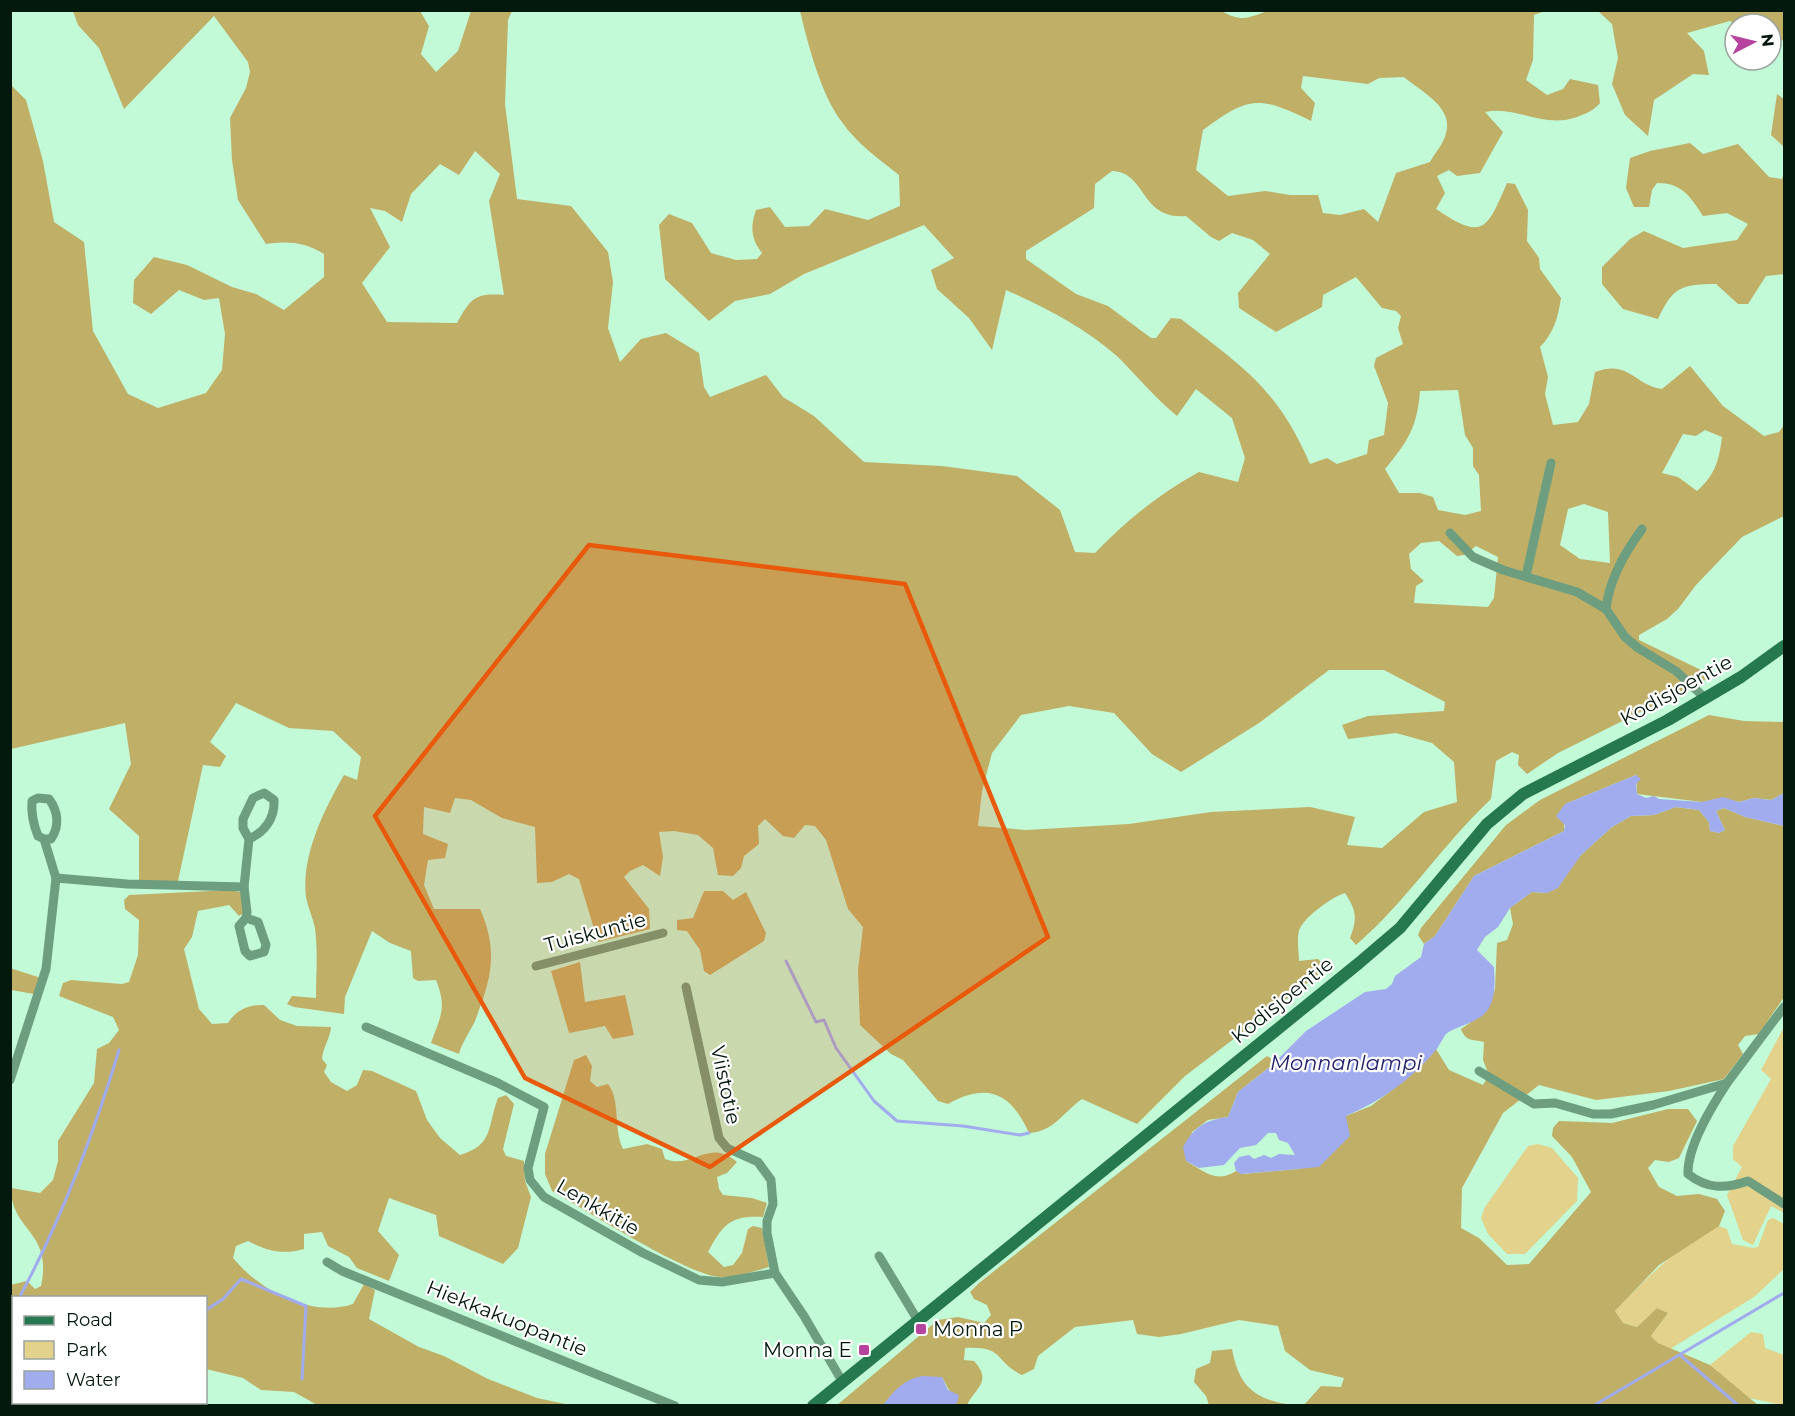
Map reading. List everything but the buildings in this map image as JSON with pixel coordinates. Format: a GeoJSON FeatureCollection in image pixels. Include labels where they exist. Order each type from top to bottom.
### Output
{"type":"FeatureCollection","features":[{"type":"Feature","properties":{"kind":"street"},"geometry":{"type":"LineString","coordinates":[[1526,576],[1551,463]]}},
{"type":"Feature","properties":{"kind":"street"},"geometry":{"type":"LineString","coordinates":[[1606,609],[1607,595],[1631,544],[1642,529]]}},
{"type":"Feature","properties":{"kind":"street"},"geometry":{"type":"LineString","coordinates":[[1450,533],[1473,557],[1577,592],[1606,609],[1625,637],[1638,648],[1676,671],[1706,698]]}},
{"type":"Feature","properties":{"kind":"street","name":"Kodisjoentie"},"geometry":{"type":"LineString","coordinates":[[813,1406],[917,1319],[1392,935],[1425,900],[1487,824],[1523,794],[1706,698],[1785,646]]}},
{"type":"Feature","properties":{"kind":"street"},"geometry":{"type":"LineString","coordinates":[[246,918],[244,887],[249,840],[243,828],[243,819],[253,798],[264,793],[274,800],[274,807],[264,832],[249,840]]}},
{"type":"Feature","properties":{"kind":"street"},"geometry":{"type":"LineString","coordinates":[[10,1080],[46,969],[56,878],[44,838]]}},
{"type":"Feature","properties":{"kind":"street"},"geometry":{"type":"LineString","coordinates":[[56,878],[127,884],[244,887]]}},
{"type":"Feature","properties":{"kind":"street","name":"Tuiskuntie"},"geometry":{"type":"LineString","coordinates":[[536,966],[663,933]]}},
{"type":"Feature","properties":{"kind":"street","name":"Viistotie"},"geometry":{"type":"LineString","coordinates":[[686,987],[718,1138],[727,1148],[758,1162],[771,1180],[773,1204],[767,1221],[767,1233],[775,1273],[804,1316],[842,1381]]}},
{"type":"Feature","properties":{"kind":"street"},"geometry":{"type":"LineString","coordinates":[[1785,1007],[1711,1107],[1687,1164],[1688,1174],[1700,1184],[1729,1188],[1748,1180],[1785,1204]]}},
{"type":"Feature","properties":{"kind":"street","name":"Lenkkitie"},"geometry":{"type":"LineString","coordinates":[[366,1027],[498,1083],[544,1107],[528,1168],[530,1180],[544,1197],[643,1253],[699,1280],[722,1282],[775,1273]]}},
{"type":"Feature","properties":{"kind":"street"},"geometry":{"type":"LineString","coordinates":[[1479,1071],[1534,1104],[1555,1103],[1593,1114],[1611,1114],[1664,1102],[1727,1083]]}},
{"type":"Feature","properties":{"kind":"street"},"geometry":{"type":"LineString","coordinates":[[879,1257],[917,1319]]}},
{"type":"Feature","properties":{"kind":"street","name":"Hiekkakuopantie"},"geometry":{"type":"LineString","coordinates":[[327,1262],[342,1271],[675,1406]]}},
{"type":"Feature","properties":{"kind":"highlighted area"},"geometry":{"type":"Polygon","coordinates":[[[589,545],[905,584],[1048,937],[710,1167],[525,1078],[375,816],[589,545]]]}},
{"type":"Feature","properties":{"kind":"green space"},"geometry":{"type":"Polygon","coordinates":[[[1784,1027],[1784,1213],[1771,1206],[1753,1245],[1743,1240],[1727,1195],[1742,1167],[1733,1159],[1733,1146],[1771,1079],[1761,1070],[1784,1027]]]}},
{"type":"Feature","properties":{"kind":"green space"},"geometry":{"type":"Polygon","coordinates":[[[1538,1144],[1552,1148],[1578,1178],[1577,1201],[1525,1254],[1507,1254],[1488,1234],[1481,1218],[1485,1207],[1528,1146],[1538,1144]]]}},
{"type":"Feature","properties":{"kind":"green space"},"geometry":{"type":"Polygon","coordinates":[[[1773,1218],[1784,1224],[1784,1269],[1754,1297],[1670,1349],[1658,1343],[1651,1336],[1668,1313],[1657,1308],[1637,1327],[1623,1323],[1615,1311],[1663,1264],[1704,1234],[1719,1226],[1727,1229],[1732,1244],[1758,1247],[1768,1220],[1773,1218]]]}},
{"type":"Feature","properties":{"kind":"green space"},"geometry":{"type":"Polygon","coordinates":[[[1751,1332],[1763,1334],[1765,1348],[1784,1355],[1783,1405],[1749,1398],[1710,1365],[1751,1332]]]}},
{"type":"Feature","properties":{"kind":"shaded area"},"geometry":{"type":"Polygon","coordinates":[[[1220,10],[1238,18],[1245,18],[1280,10],[1545,11],[1534,15],[1533,60],[1526,80],[1547,95],[1563,89],[1570,79],[1598,85],[1600,103],[1587,113],[1565,120],[1541,119],[1508,112],[1485,112],[1503,132],[1480,173],[1457,176],[1449,170],[1437,176],[1445,193],[1436,209],[1464,225],[1482,226],[1494,211],[1507,183],[1515,184],[1528,210],[1527,241],[1539,258],[1540,269],[1561,298],[1555,324],[1540,347],[1548,377],[1545,394],[1553,425],[1578,422],[1589,404],[1595,372],[1606,369],[1624,371],[1652,387],[1662,389],[1690,366],[1723,406],[1764,436],[1779,432],[1784,425],[1784,516],[1742,537],[1696,585],[1678,609],[1667,619],[1639,635],[1639,640],[1703,671],[1707,679],[1558,753],[1527,774],[1518,765],[1519,755],[1512,752],[1496,761],[1491,799],[1456,835],[1392,910],[1356,945],[1350,938],[1355,914],[1345,893],[1333,898],[1314,912],[1303,923],[1299,931],[1299,961],[1318,959],[1327,968],[1185,1076],[1137,1124],[1082,1099],[1052,1125],[1038,1132],[1029,1133],[1014,1108],[997,1095],[975,1094],[948,1104],[938,1101],[903,1060],[891,1054],[860,1025],[858,970],[863,927],[848,909],[826,840],[815,826],[805,825],[794,838],[783,836],[765,819],[758,826],[759,844],[744,856],[741,868],[733,876],[718,875],[713,848],[698,835],[674,831],[659,832],[663,857],[660,876],[643,865],[630,871],[624,877],[649,909],[650,929],[598,942],[579,879],[569,874],[552,882],[537,883],[535,827],[502,818],[471,800],[455,798],[450,813],[424,807],[423,834],[448,844],[445,858],[428,860],[424,885],[434,909],[480,909],[486,924],[491,952],[491,965],[485,992],[475,1021],[459,1054],[431,1043],[442,1005],[436,980],[418,981],[413,978],[411,951],[390,943],[372,931],[345,997],[344,1014],[287,1004],[292,996],[316,998],[316,937],[306,897],[307,866],[316,834],[329,803],[344,775],[357,780],[361,757],[333,731],[289,728],[236,703],[210,742],[226,756],[220,767],[203,765],[178,881],[139,882],[139,836],[109,809],[131,764],[125,723],[11,749],[10,84],[26,100],[43,161],[54,222],[84,242],[93,331],[128,394],[158,408],[206,393],[222,370],[225,334],[219,298],[204,300],[179,290],[151,314],[133,303],[134,280],[154,257],[187,265],[232,287],[256,294],[284,310],[324,277],[324,254],[296,243],[266,244],[238,200],[232,160],[230,118],[246,88],[250,72],[248,62],[214,16],[124,109],[99,48],[78,25],[73,11],[420,11],[429,26],[421,54],[436,72],[458,51],[471,11],[512,11],[508,20],[505,104],[517,199],[571,206],[608,252],[613,282],[608,328],[620,362],[641,339],[666,333],[699,353],[704,387],[710,397],[766,375],[783,397],[814,416],[864,462],[942,466],[1017,476],[1060,510],[1075,552],[1095,553],[1144,508],[1199,472],[1238,482],[1245,458],[1232,418],[1196,389],[1177,416],[1106,346],[1050,311],[1006,290],[992,350],[969,318],[937,289],[931,270],[954,258],[924,225],[804,274],[770,294],[735,301],[709,321],[665,279],[659,225],[669,214],[692,223],[711,253],[736,260],[757,259],[762,253],[753,233],[756,210],[770,207],[785,227],[809,226],[825,209],[868,220],[900,206],[899,175],[854,137],[834,111],[816,69],[800,11],[1220,10]],[[1303,76],[1301,88],[1315,103],[1311,121],[1266,104],[1255,103],[1232,110],[1203,130],[1196,170],[1228,196],[1265,191],[1290,195],[1318,195],[1323,213],[1340,215],[1364,209],[1378,222],[1396,173],[1430,162],[1439,148],[1446,133],[1445,115],[1434,100],[1404,77],[1379,78],[1368,84],[1303,76]],[[475,151],[459,175],[440,164],[411,194],[402,222],[385,211],[370,208],[390,247],[362,283],[387,322],[457,323],[470,303],[480,296],[504,295],[489,201],[500,174],[475,151]],[[1112,171],[1095,184],[1094,208],[1026,251],[1026,259],[1076,294],[1108,306],[1151,338],[1156,338],[1171,318],[1181,319],[1257,381],[1285,416],[1310,464],[1327,458],[1337,464],[1367,454],[1369,440],[1384,435],[1388,403],[1374,366],[1376,358],[1403,344],[1398,328],[1401,316],[1396,311],[1382,308],[1356,277],[1323,295],[1322,307],[1276,332],[1239,308],[1238,293],[1270,254],[1253,240],[1232,233],[1219,241],[1186,216],[1171,215],[1160,211],[1132,179],[1123,173],[1112,171]],[[1458,390],[1420,391],[1419,404],[1410,433],[1385,469],[1399,493],[1420,493],[1433,497],[1438,510],[1465,515],[1481,511],[1479,475],[1473,466],[1473,448],[1465,435],[1458,390]],[[1705,430],[1696,436],[1683,434],[1662,473],[1678,477],[1697,491],[1715,467],[1722,437],[1705,430]],[[1584,504],[1568,509],[1560,545],[1580,559],[1610,563],[1608,512],[1584,504]],[[1439,541],[1421,543],[1409,554],[1411,569],[1424,581],[1416,586],[1414,603],[1488,607],[1494,598],[1498,557],[1476,546],[1464,555],[1457,556],[1439,541]],[[1329,670],[1259,723],[1181,772],[1152,754],[1114,713],[1069,706],[1021,715],[992,753],[982,791],[978,826],[1026,830],[1129,824],[1211,812],[1310,807],[1355,817],[1347,845],[1382,848],[1424,812],[1457,802],[1454,762],[1432,743],[1396,733],[1348,739],[1342,725],[1368,716],[1444,711],[1445,702],[1384,670],[1329,670]]]}},
{"type":"Feature","properties":{"kind":"shaded area"},"geometry":{"type":"Polygon","coordinates":[[[1598,11],[1784,11],[1784,41],[1783,12],[1723,12],[1723,23],[1687,33],[1704,51],[1709,75],[1693,74],[1654,100],[1648,136],[1625,115],[1612,84],[1618,58],[1612,24],[1598,11]]]}},
{"type":"Feature","properties":{"kind":"shaded area"},"geometry":{"type":"Polygon","coordinates":[[[1777,94],[1784,99],[1784,147],[1771,135],[1777,94]]]}},
{"type":"Feature","properties":{"kind":"shaded area"},"geometry":{"type":"Polygon","coordinates":[[[1690,143],[1703,154],[1738,144],[1769,177],[1782,179],[1784,172],[1784,274],[1766,276],[1748,304],[1738,304],[1716,284],[1704,284],[1686,287],[1674,294],[1668,300],[1658,319],[1623,309],[1602,284],[1602,267],[1630,239],[1644,231],[1683,248],[1737,240],[1748,224],[1727,213],[1703,216],[1694,202],[1673,185],[1657,183],[1652,190],[1649,207],[1634,207],[1626,188],[1630,158],[1650,151],[1690,143]]]}},
{"type":"Feature","properties":{"kind":"shaded area"},"geometry":{"type":"Polygon","coordinates":[[[1709,715],[1744,721],[1784,722],[1784,793],[1771,800],[1754,798],[1739,802],[1723,798],[1702,802],[1637,794],[1636,775],[1565,804],[1564,831],[1474,876],[1435,936],[1424,944],[1418,935],[1421,928],[1506,825],[1540,800],[1709,715]]]}},
{"type":"Feature","properties":{"kind":"shaded area"},"geometry":{"type":"Polygon","coordinates":[[[1676,807],[1699,810],[1709,822],[1710,831],[1719,833],[1725,830],[1716,811],[1724,808],[1745,817],[1784,826],[1784,997],[1759,1034],[1745,1036],[1738,1045],[1743,1054],[1724,1079],[1669,1091],[1596,1100],[1539,1085],[1503,1113],[1462,1188],[1461,1228],[1479,1238],[1507,1265],[1529,1264],[1591,1192],[1572,1157],[1552,1136],[1553,1128],[1559,1121],[1612,1123],[1668,1109],[1688,1109],[1697,1121],[1679,1158],[1669,1162],[1655,1160],[1648,1168],[1659,1187],[1677,1196],[1699,1194],[1717,1199],[1725,1211],[1719,1226],[1659,1265],[1615,1311],[1623,1323],[1637,1327],[1657,1308],[1668,1313],[1651,1336],[1658,1343],[1710,1365],[1758,1405],[1304,1405],[1321,1386],[1341,1387],[1344,1378],[1310,1370],[1285,1351],[1278,1326],[1239,1320],[1159,1337],[1137,1334],[1133,1320],[1075,1327],[1038,1356],[1034,1369],[1022,1375],[987,1349],[965,1348],[964,1360],[974,1361],[982,1374],[981,1385],[967,1405],[951,1405],[956,1403],[942,1377],[885,1404],[887,1405],[836,1406],[938,1320],[958,1317],[984,1323],[991,1315],[987,1305],[974,1299],[970,1292],[979,1283],[1267,1056],[1272,1059],[1271,1066],[1238,1092],[1228,1117],[1208,1120],[1192,1132],[1186,1161],[1216,1176],[1229,1175],[1236,1171],[1242,1174],[1298,1169],[1346,1116],[1371,1106],[1404,1081],[1436,1049],[1449,1070],[1483,1085],[1489,1075],[1483,1060],[1484,1042],[1467,1038],[1461,1029],[1487,1011],[1495,989],[1497,943],[1507,940],[1513,924],[1510,908],[1532,892],[1547,893],[1581,855],[1612,827],[1631,816],[1654,815],[1676,807]]]}},
{"type":"Feature","properties":{"kind":"shaded area"},"geometry":{"type":"Polygon","coordinates":[[[230,890],[240,892],[246,902],[246,912],[239,916],[229,905],[198,911],[192,937],[184,949],[199,1009],[212,1024],[228,1023],[243,1009],[264,1005],[280,1020],[297,1026],[331,1027],[322,1059],[327,1065],[324,1072],[331,1082],[347,1091],[357,1085],[363,1070],[372,1071],[416,1091],[427,1120],[440,1138],[460,1155],[479,1146],[488,1134],[498,1098],[506,1095],[514,1104],[503,1149],[506,1156],[524,1161],[525,1181],[531,1197],[518,1248],[503,1264],[439,1236],[436,1215],[389,1198],[378,1231],[399,1255],[389,1281],[357,1268],[349,1257],[328,1246],[322,1232],[304,1234],[304,1249],[289,1252],[275,1251],[248,1241],[236,1246],[233,1258],[257,1281],[303,1304],[337,1307],[353,1304],[364,1284],[375,1290],[369,1319],[419,1347],[444,1356],[488,1379],[537,1398],[570,1405],[319,1406],[294,1392],[261,1390],[243,1378],[207,1369],[207,1296],[12,1296],[11,1349],[10,1285],[27,1281],[35,1289],[41,1286],[43,1268],[37,1242],[17,1214],[11,1188],[40,1193],[53,1180],[58,1161],[58,1141],[94,1083],[97,1049],[109,1043],[119,1030],[113,1017],[59,996],[63,983],[71,980],[122,984],[129,982],[138,955],[139,920],[125,909],[124,900],[129,895],[230,890]]]}},
{"type":"Feature","properties":{"kind":"shaded area"},"geometry":{"type":"Polygon","coordinates":[[[704,891],[723,891],[733,900],[746,892],[766,933],[764,941],[710,975],[704,971],[700,950],[687,931],[677,930],[677,920],[693,918],[704,891]]]}},
{"type":"Feature","properties":{"kind":"shaded area"},"geometry":{"type":"Polygon","coordinates":[[[580,962],[585,1002],[625,995],[634,1035],[613,1039],[605,1026],[569,1033],[551,971],[580,962]]]}},
{"type":"Feature","properties":{"kind":"shaded area"},"geometry":{"type":"Polygon","coordinates":[[[10,968],[41,978],[34,994],[11,990],[10,968]]]}},
{"type":"Feature","properties":{"kind":"shaded area"},"geometry":{"type":"Polygon","coordinates":[[[586,1055],[592,1066],[590,1081],[597,1087],[608,1084],[612,1091],[623,1149],[647,1144],[662,1149],[665,1159],[675,1161],[718,1153],[727,1155],[737,1162],[727,1173],[717,1177],[719,1189],[723,1195],[752,1198],[767,1203],[763,1217],[743,1218],[729,1223],[718,1234],[708,1252],[724,1267],[733,1265],[742,1253],[748,1229],[753,1226],[762,1228],[769,1267],[732,1276],[720,1277],[705,1274],[661,1254],[552,1191],[545,1174],[545,1154],[574,1060],[586,1055]]]}},
{"type":"Feature","properties":{"kind":"shaded area"},"geometry":{"type":"Polygon","coordinates":[[[1232,1349],[1239,1373],[1251,1389],[1268,1399],[1293,1405],[1209,1405],[1206,1396],[1194,1382],[1196,1369],[1210,1363],[1212,1351],[1232,1349]]]}},
{"type":"Feature","properties":{"kind":"water","name":"Monnanlampi"},"geometry":{"type":"Polygon","coordinates":[[[1636,775],[1641,779],[1636,784],[1637,794],[1646,798],[1654,796],[1659,799],[1702,802],[1723,797],[1739,802],[1754,798],[1771,800],[1784,793],[1784,826],[1745,817],[1724,808],[1716,811],[1725,830],[1719,833],[1710,831],[1709,822],[1699,810],[1676,807],[1654,815],[1631,816],[1612,827],[1581,855],[1558,888],[1547,893],[1532,892],[1510,908],[1498,927],[1485,937],[1477,950],[1494,967],[1495,984],[1492,1002],[1486,1012],[1446,1034],[1427,1061],[1395,1088],[1346,1116],[1350,1136],[1319,1167],[1241,1174],[1236,1171],[1234,1163],[1239,1157],[1249,1155],[1254,1159],[1264,1155],[1271,1158],[1279,1154],[1295,1155],[1288,1143],[1279,1140],[1276,1133],[1268,1133],[1256,1145],[1240,1148],[1224,1165],[1199,1168],[1186,1161],[1183,1147],[1191,1134],[1213,1120],[1228,1117],[1238,1092],[1271,1066],[1306,1031],[1365,992],[1386,989],[1392,984],[1395,976],[1421,957],[1424,944],[1435,936],[1474,876],[1564,831],[1565,825],[1556,816],[1565,804],[1636,775]]]}},
{"type":"Feature","properties":{"kind":"water"},"geometry":{"type":"Polygon","coordinates":[[[922,1376],[942,1377],[948,1390],[959,1395],[957,1403],[951,1406],[884,1404],[900,1386],[922,1376]]]}},
{"type":"Feature","properties":{"kind":"waterway"},"geometry":{"type":"LineString","coordinates":[[786,961],[816,1022],[824,1020],[836,1048],[874,1101],[897,1121],[963,1126],[1020,1135],[1029,1133]]}},
{"type":"Feature","properties":{"kind":"waterway"},"geometry":{"type":"LineString","coordinates":[[20,1296],[63,1207],[119,1050]]}},
{"type":"Feature","properties":{"kind":"waterway"},"geometry":{"type":"LineString","coordinates":[[207,1309],[223,1299],[241,1279],[306,1306],[302,1379]]}},
{"type":"Feature","properties":{"kind":"waterway"},"geometry":{"type":"LineString","coordinates":[[1593,1406],[1784,1293]]}},
{"type":"Feature","properties":{"kind":"waterway"},"geometry":{"type":"LineString","coordinates":[[10,1325],[12,1316]]}},
{"type":"Feature","properties":{"kind":"waterway"},"geometry":{"type":"LineString","coordinates":[[1680,1355],[1739,1406]]}},
{"type":"Feature","properties":{"kind":"place","name":"Monna P"},"geometry":{"type":"Point","coordinates":[921,1329]}},
{"type":"Feature","properties":{"kind":"place","name":"Monna E"},"geometry":{"type":"Point","coordinates":[864,1350]}}]}
